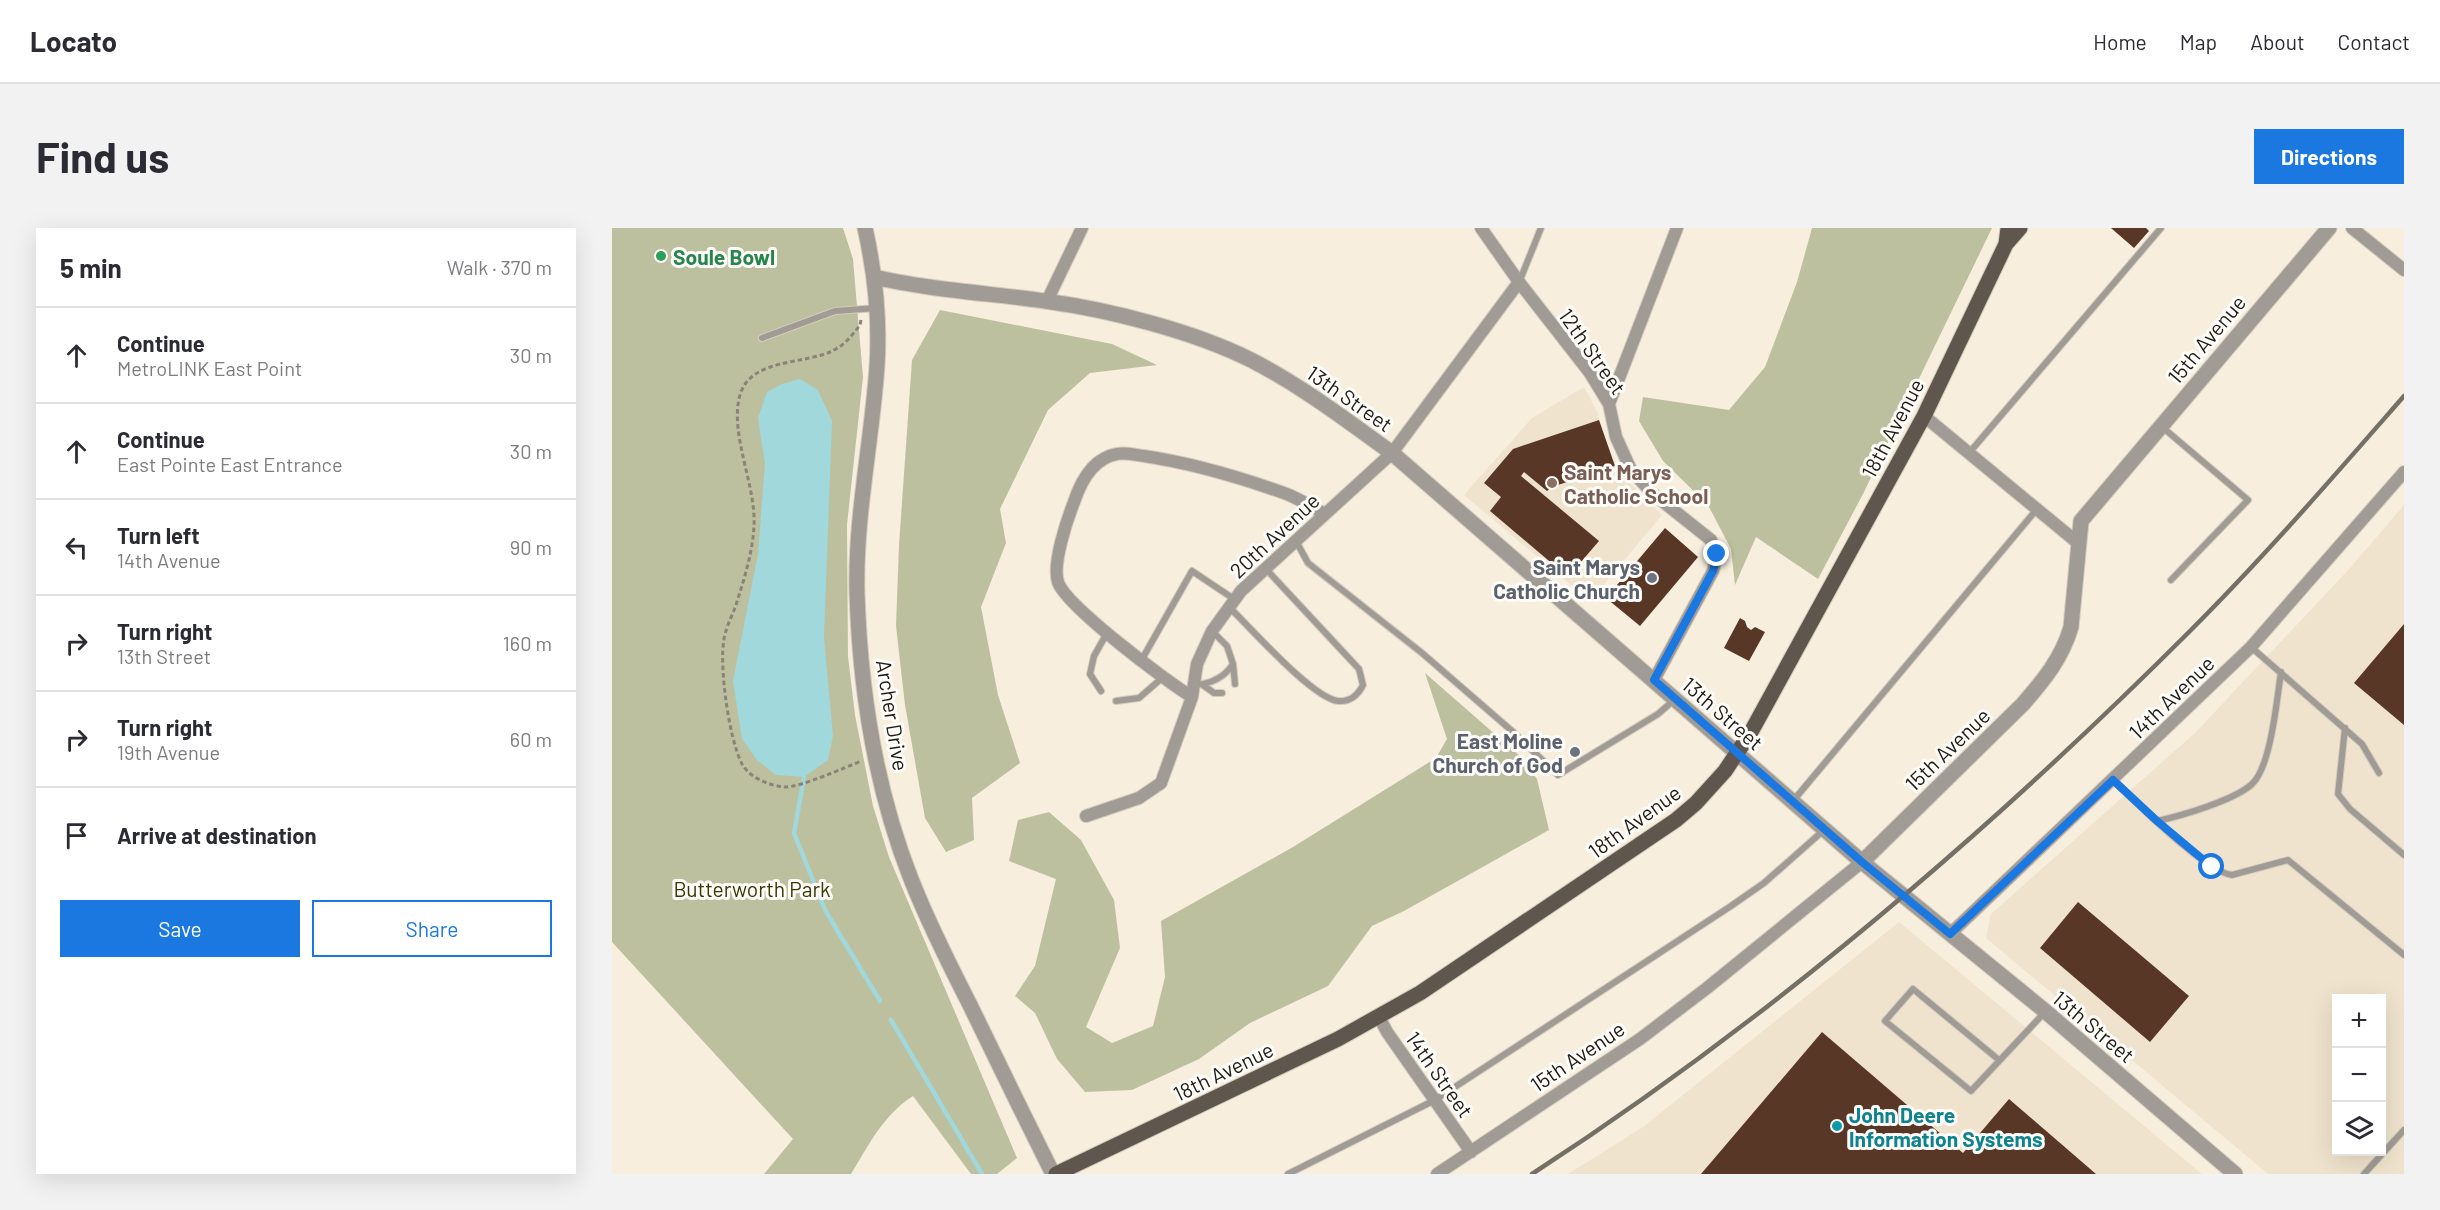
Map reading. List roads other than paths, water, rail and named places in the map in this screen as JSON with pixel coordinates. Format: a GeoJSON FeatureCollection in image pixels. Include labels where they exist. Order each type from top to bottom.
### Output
{"type":"FeatureCollection","features":[{"type":"Feature","properties":{"kind":"main road","name":"18th Avenue"},"geometry":{"type":"LineString","coordinates":[[1054,1174],[1338,1039],[1420,993],[1676,820],[1710,789],[1751,732],[1924,416],[2006,244],[2008,228]]}},
{"type":"Feature","properties":{"kind":"main road"},"geometry":{"type":"LineString","coordinates":[[2006,244],[2020,228]]}},
{"type":"Feature","properties":{"kind":"street","name":"Archer Drive"},"geometry":{"type":"LineString","coordinates":[[865,228],[874,277],[869,308],[877,363],[857,591],[861,651],[870,723],[896,832],[911,879],[940,945],[1054,1174]]}},
{"type":"Feature","properties":{"kind":"street"},"geometry":{"type":"LineString","coordinates":[[1047,301],[1082,228]]}},
{"type":"Feature","properties":{"kind":"street","name":"12th Street"},"geometry":{"type":"LineString","coordinates":[[1481,228],[1519,282],[1590,373],[1610,404],[1616,437],[1631,470],[1652,493],[1702,531],[1715,547],[1717,554],[1713,571],[1654,680]]}},
{"type":"Feature","properties":{"kind":"street"},"geometry":{"type":"LineString","coordinates":[[1610,404],[1677,228]]}},
{"type":"Feature","properties":{"kind":"street","name":"15th Avenue"},"geometry":{"type":"LineString","coordinates":[[1437,1174],[1648,1033],[1707,988],[1862,862],[2023,704],[2048,676],[2071,627],[2081,521],[2329,228]]}},
{"type":"Feature","properties":{"kind":"street"},"geometry":{"type":"LineString","coordinates":[[2352,228],[2404,270]]}},
{"type":"Feature","properties":{"kind":"street","name":"13th Street"},"geometry":{"type":"LineString","coordinates":[[874,277],[923,288],[1047,301],[1161,327],[1203,340],[1250,360],[1314,397],[1392,453],[1862,862],[2045,1011],[2235,1174]]}},
{"type":"Feature","properties":{"kind":"street","name":"20th Avenue"},"geometry":{"type":"LineString","coordinates":[[1086,816],[1139,798],[1161,783],[1196,689],[1197,664],[1212,631],[1232,603],[1265,569],[1392,453],[1519,282]]}},
{"type":"Feature","properties":{"kind":"street"},"geometry":{"type":"LineString","coordinates":[[1924,416],[2078,543]]}},
{"type":"Feature","properties":{"kind":"street"},"geometry":{"type":"LineString","coordinates":[[1196,689],[1162,678],[1067,597],[1058,581],[1058,564],[1075,498],[1085,477],[1106,457],[1119,453],[1184,462],[1286,493],[1325,514]]}},
{"type":"Feature","properties":{"kind":"street","name":"14th Avenue"},"geometry":{"type":"LineString","coordinates":[[1950,934],[2251,647],[2404,472]]}},
{"type":"Feature","properties":{"kind":"street","name":"14th Street"},"geometry":{"type":"LineString","coordinates":[[1379,1017],[1471,1152]]}},
{"type":"Feature","properties":{"kind":"lane"},"geometry":{"type":"LineString","coordinates":[[1519,282],[1541,228]]}},
{"type":"Feature","properties":{"kind":"lane"},"geometry":{"type":"LineString","coordinates":[[1969,454],[2161,228]]}},
{"type":"Feature","properties":{"kind":"lane"},"geometry":{"type":"LineString","coordinates":[[762,338],[835,311],[869,308]]}},
{"type":"Feature","properties":{"kind":"lane"},"geometry":{"type":"LineString","coordinates":[[2160,425],[2248,500],[2171,580]]}},
{"type":"Feature","properties":{"kind":"lane"},"geometry":{"type":"LineString","coordinates":[[1792,801],[2037,509]]}},
{"type":"Feature","properties":{"kind":"lane"},"geometry":{"type":"LineString","coordinates":[[1296,541],[1308,563],[1422,654],[1512,731],[1558,774],[1658,714],[1675,699]]}},
{"type":"Feature","properties":{"kind":"lane"},"geometry":{"type":"LineString","coordinates":[[1142,661],[1192,571],[1232,603],[1303,680],[1321,695],[1336,701],[1346,701],[1360,691],[1363,685],[1359,669],[1265,569]]}},
{"type":"Feature","properties":{"kind":"lane"},"geometry":{"type":"LineString","coordinates":[[1212,631],[1227,646],[1233,664],[1235,684]]}},
{"type":"Feature","properties":{"kind":"lane"},"geometry":{"type":"LineString","coordinates":[[1101,691],[1090,674],[1094,656],[1107,632]]}},
{"type":"Feature","properties":{"kind":"lane"},"geometry":{"type":"LineString","coordinates":[[2251,647],[2362,744],[2379,773]]}},
{"type":"Feature","properties":{"kind":"lane"},"geometry":{"type":"LineString","coordinates":[[1196,689],[1226,674],[1233,664]]}},
{"type":"Feature","properties":{"kind":"lane"},"geometry":{"type":"LineString","coordinates":[[2157,821],[2177,817],[2240,792],[2254,783],[2265,761],[2274,722],[2281,672]]}},
{"type":"Feature","properties":{"kind":"lane"},"geometry":{"type":"LineString","coordinates":[[1116,702],[1139,698],[1162,678]]}},
{"type":"Feature","properties":{"kind":"lane"},"geometry":{"type":"LineString","coordinates":[[1196,689],[1222,693]]}},
{"type":"Feature","properties":{"kind":"lane"},"geometry":{"type":"LineString","coordinates":[[2345,728],[2338,794],[2350,809],[2404,855]]}},
{"type":"Feature","properties":{"kind":"lane"},"geometry":{"type":"LineString","coordinates":[[2113,780],[2194,853],[2224,874],[2232,875],[2288,860],[2404,955]]}},
{"type":"Feature","properties":{"kind":"lane"},"geometry":{"type":"LineString","coordinates":[[1288,1174],[1435,1100],[1731,906],[1764,883],[1826,829]]}},
{"type":"Feature","properties":{"kind":"lane"},"geometry":{"type":"LineString","coordinates":[[1999,1060],[1913,989],[1884,1021],[1971,1091],[2045,1011]]}},
{"type":"Feature","properties":{"kind":"lane"},"geometry":{"type":"LineString","coordinates":[[2364,1174],[2404,1130]]}},
{"type":"Feature","properties":{"kind":"water"},"geometry":{"type":"Polygon","coordinates":[[[800,379],[818,390],[832,421],[824,637],[833,736],[828,760],[804,777],[776,775],[757,760],[742,739],[733,681],[758,554],[765,464],[758,418],[767,392],[782,384],[800,379]]]}},
{"type":"Feature","properties":{"kind":"waterway"},"geometry":{"type":"LineString","coordinates":[[804,777],[794,833],[825,910],[880,1001]]}},
{"type":"Feature","properties":{"kind":"waterway"},"geometry":{"type":"LineString","coordinates":[[891,1020],[982,1174]]}},
{"type":"Feature","properties":{"kind":"railway"},"geometry":{"type":"LineString","coordinates":[[1532,1174],[1621,1114],[1792,987],[1875,920],[2036,779],[2218,603],[2404,396]]}},
{"type":"Feature","properties":{"kind":"place","name":"Soule Bowl"},"geometry":{"type":"Point","coordinates":[661,256]}},
{"type":"Feature","properties":{"kind":"place","name":"Saint Marys Catholic School"},"geometry":{"type":"Point","coordinates":[1552,483]}},
{"type":"Feature","properties":{"kind":"place","name":"Saint Marys Catholic Church"},"geometry":{"type":"Point","coordinates":[1652,578]}},
{"type":"Feature","properties":{"kind":"place","name":"East Moline Church of God"},"geometry":{"type":"Point","coordinates":[1575,752]}},
{"type":"Feature","properties":{"kind":"place","name":"John Deere Information Systems"},"geometry":{"type":"Point","coordinates":[1837,1126]}},
{"type":"Feature","properties":{"kind":"park label","name":"Butterworth Park"},"geometry":{"type":"Point","coordinates":[752,888]}}]}
